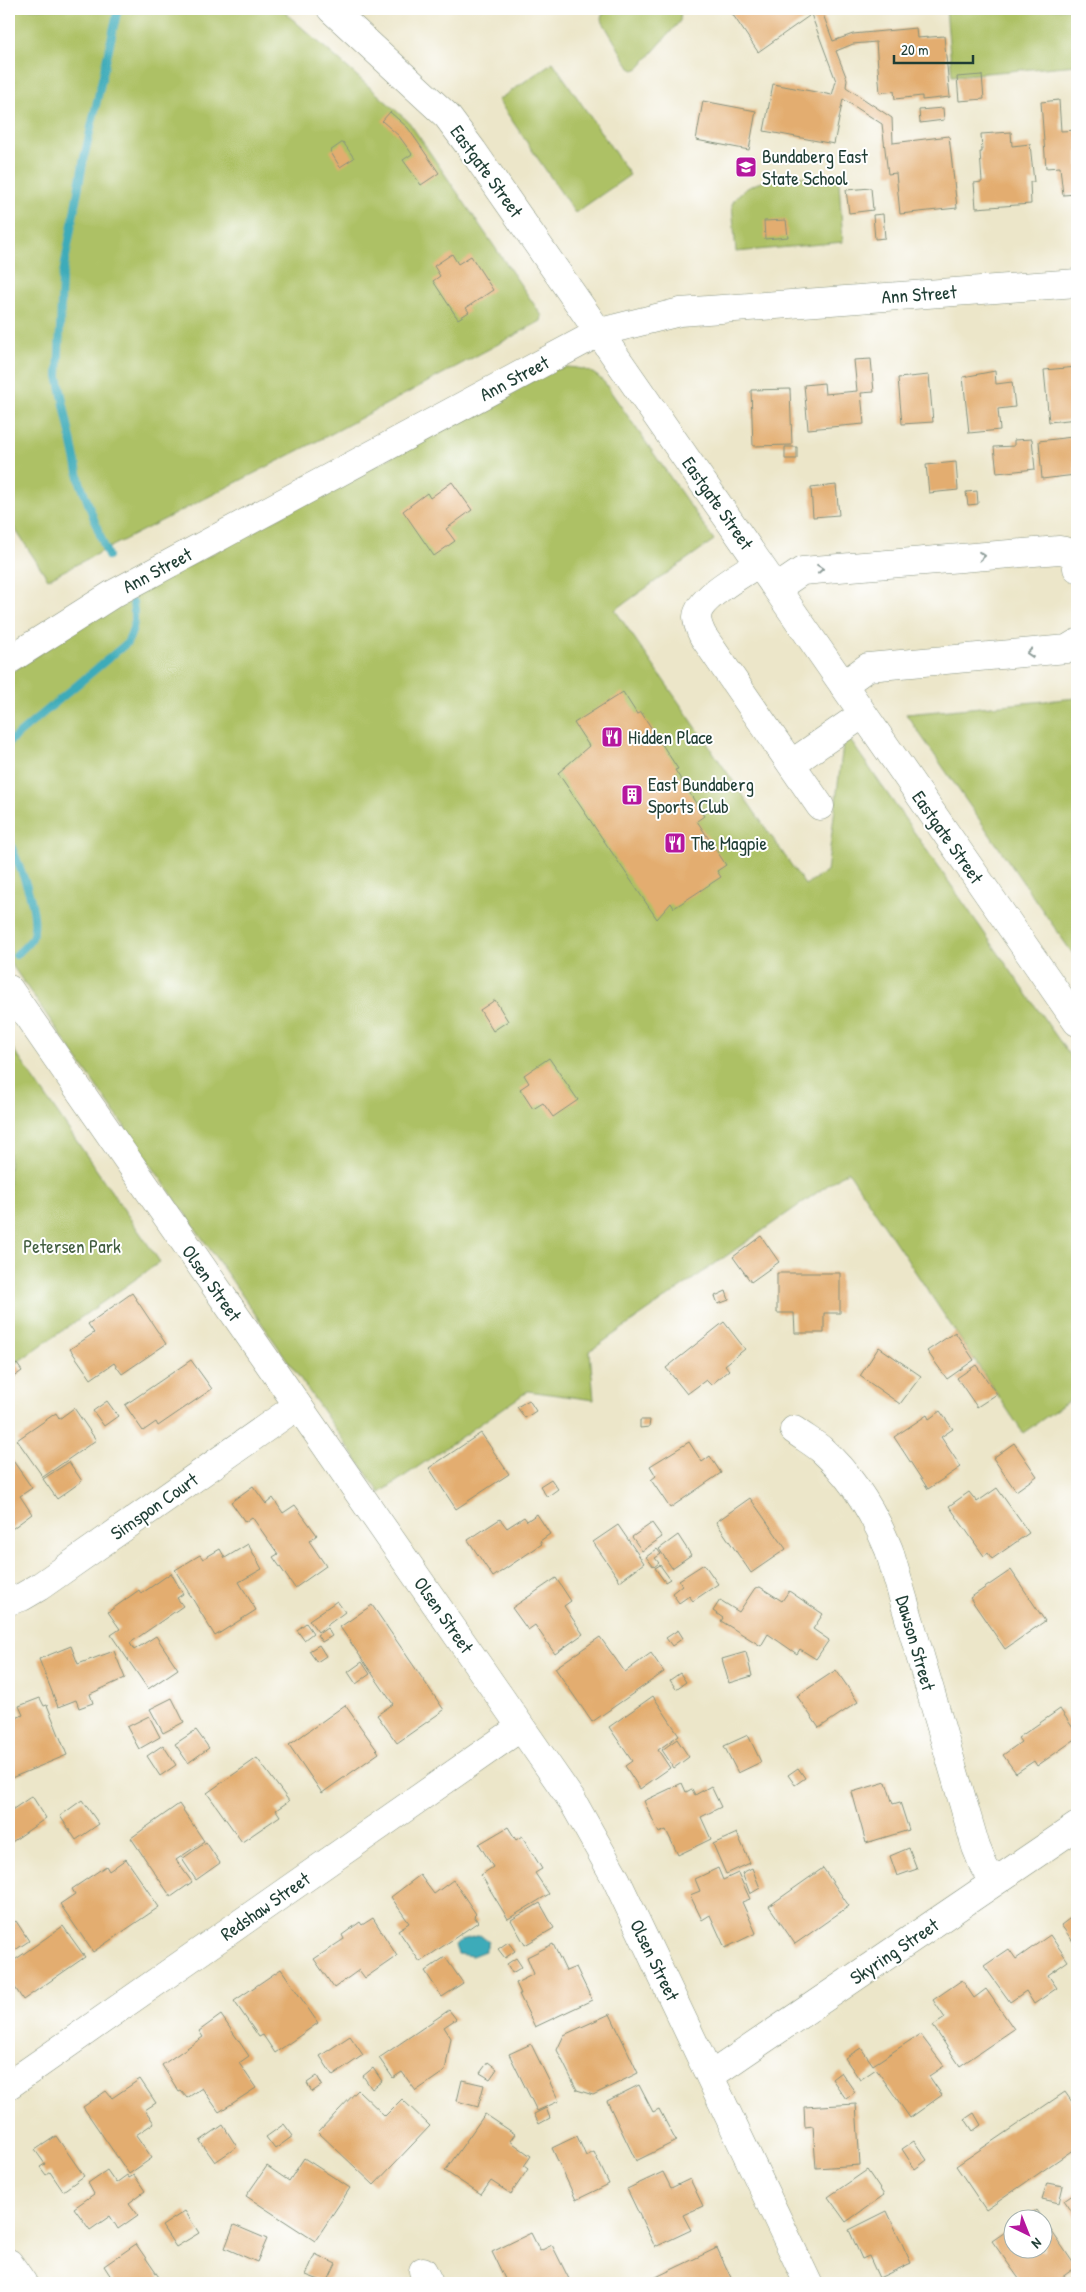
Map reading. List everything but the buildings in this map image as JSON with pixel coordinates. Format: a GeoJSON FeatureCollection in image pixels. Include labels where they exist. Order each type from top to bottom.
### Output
{"type":"FeatureCollection","features":[{"type":"Feature","properties":{"kind":"street","name":"Eastgate Street"},"geometry":{"type":"LineString","coordinates":[[331,9],[448,116],[600,332],[1077,1022]]}},
{"type":"Feature","properties":{"kind":"street","name":"Ann Street"},"geometry":{"type":"LineString","coordinates":[[9,660],[113,594],[600,332],[680,312],[1077,283]]}},
{"type":"Feature","properties":{"kind":"street"},"geometry":{"type":"LineString","coordinates":[[777,588],[802,571],[1059,550],[1069,552],[1073,556],[1077,568]]}},
{"type":"Feature","properties":{"kind":"street"},"geometry":{"type":"LineString","coordinates":[[759,562],[709,597],[701,606],[697,616],[698,625],[703,636],[820,806]]}},
{"type":"Feature","properties":{"kind":"street"},"geometry":{"type":"LineString","coordinates":[[843,685],[868,667],[1067,649],[1077,643]]}},
{"type":"Feature","properties":{"kind":"street"},"geometry":{"type":"LineString","coordinates":[[791,764],[863,714]]}},
{"type":"Feature","properties":{"kind":"street","name":"Olsen Street"},"geometry":{"type":"LineString","coordinates":[[9,989],[573,1802],[616,1878],[808,2283]]}},
{"type":"Feature","properties":{"kind":"street","name":"Simspon Court"},"geometry":{"type":"LineString","coordinates":[[9,1601],[22,1597],[39,1587],[298,1406]]}},
{"type":"Feature","properties":{"kind":"street","name":"Dawson Street"},"geometry":{"type":"LineString","coordinates":[[794,1430],[821,1450],[840,1468],[868,1507],[880,1529],[889,1550],[976,1847],[984,1867],[994,1882]]}},
{"type":"Feature","properties":{"kind":"street","name":"Redshaw Street"},"geometry":{"type":"LineString","coordinates":[[9,2085],[521,1726]]}},
{"type":"Feature","properties":{"kind":"street","name":"Skyring Street"},"geometry":{"type":"LineString","coordinates":[[710,2076],[1077,1826]]}},
{"type":"Feature","properties":{"kind":"street"},"geometry":{"type":"LineString","coordinates":[[9,2263],[23,2283]]}},
{"type":"Feature","properties":{"kind":"green space"},"geometry":{"type":"Polygon","coordinates":[[[9,9],[281,9],[409,122],[542,316],[541,321],[331,434],[48,579],[9,520],[9,9]]]}},
{"type":"Feature","properties":{"kind":"green space"},"geometry":{"type":"Polygon","coordinates":[[[612,9],[681,9],[680,21],[639,68],[634,70],[630,68],[601,19],[602,15],[612,9]]]}},
{"type":"Feature","properties":{"kind":"green space"},"geometry":{"type":"Polygon","coordinates":[[[946,9],[1077,9],[1077,65],[952,76],[946,9]]]}},
{"type":"Feature","properties":{"kind":"green space"},"geometry":{"type":"Polygon","coordinates":[[[553,62],[630,175],[575,213],[498,100],[553,62]]]}},
{"type":"Feature","properties":{"kind":"green space"},"geometry":{"type":"Polygon","coordinates":[[[833,175],[839,182],[843,242],[736,252],[732,204],[750,186],[792,177],[833,175]]]}},
{"type":"Feature","properties":{"kind":"green space"},"geometry":{"type":"Polygon","coordinates":[[[566,367],[587,370],[604,382],[714,540],[615,610],[805,885],[827,871],[843,745],[850,740],[1077,1066],[1077,1395],[1023,1433],[848,1171],[590,1351],[594,1400],[528,1391],[380,1493],[9,961],[9,674],[99,615],[550,371],[566,367]]]}},
{"type":"Feature","properties":{"kind":"green space"},"geometry":{"type":"Polygon","coordinates":[[[1077,698],[1077,960],[906,714],[1077,698]]]}},
{"type":"Feature","properties":{"kind":"green space","name":"Petersen Park"},"geometry":{"type":"Polygon","coordinates":[[[9,1043],[160,1262],[9,1368],[9,1043]]]}},
{"type":"Feature","properties":{"kind":"water"},"geometry":{"type":"Polygon","coordinates":[[[480,1935],[489,1942],[485,1951],[472,1956],[458,1954],[455,1946],[461,1940],[480,1935]]]}},
{"type":"Feature","properties":{"kind":"waterway"},"geometry":{"type":"LineString","coordinates":[[108,556],[80,482],[58,376],[62,279],[84,158],[118,9]]}},
{"type":"Feature","properties":{"kind":"waterway"},"geometry":{"type":"LineString","coordinates":[[9,742],[127,643],[134,623],[133,602]]}},
{"type":"Feature","properties":{"kind":"waterway"},"geometry":{"type":"LineString","coordinates":[[9,840],[28,889],[34,915],[32,938],[16,955]]}},
{"type":"Feature","properties":{"kind":"place","name":"Bundaberg East State School"},"geometry":{"type":"Point","coordinates":[746,167]}},
{"type":"Feature","properties":{"kind":"place","name":"Hidden Place"},"geometry":{"type":"Point","coordinates":[612,737]}},
{"type":"Feature","properties":{"kind":"place","name":"East Bundaberg Sports Club"},"geometry":{"type":"Point","coordinates":[632,795]}},
{"type":"Feature","properties":{"kind":"place","name":"The Magpie"},"geometry":{"type":"Point","coordinates":[675,843]}}]}
